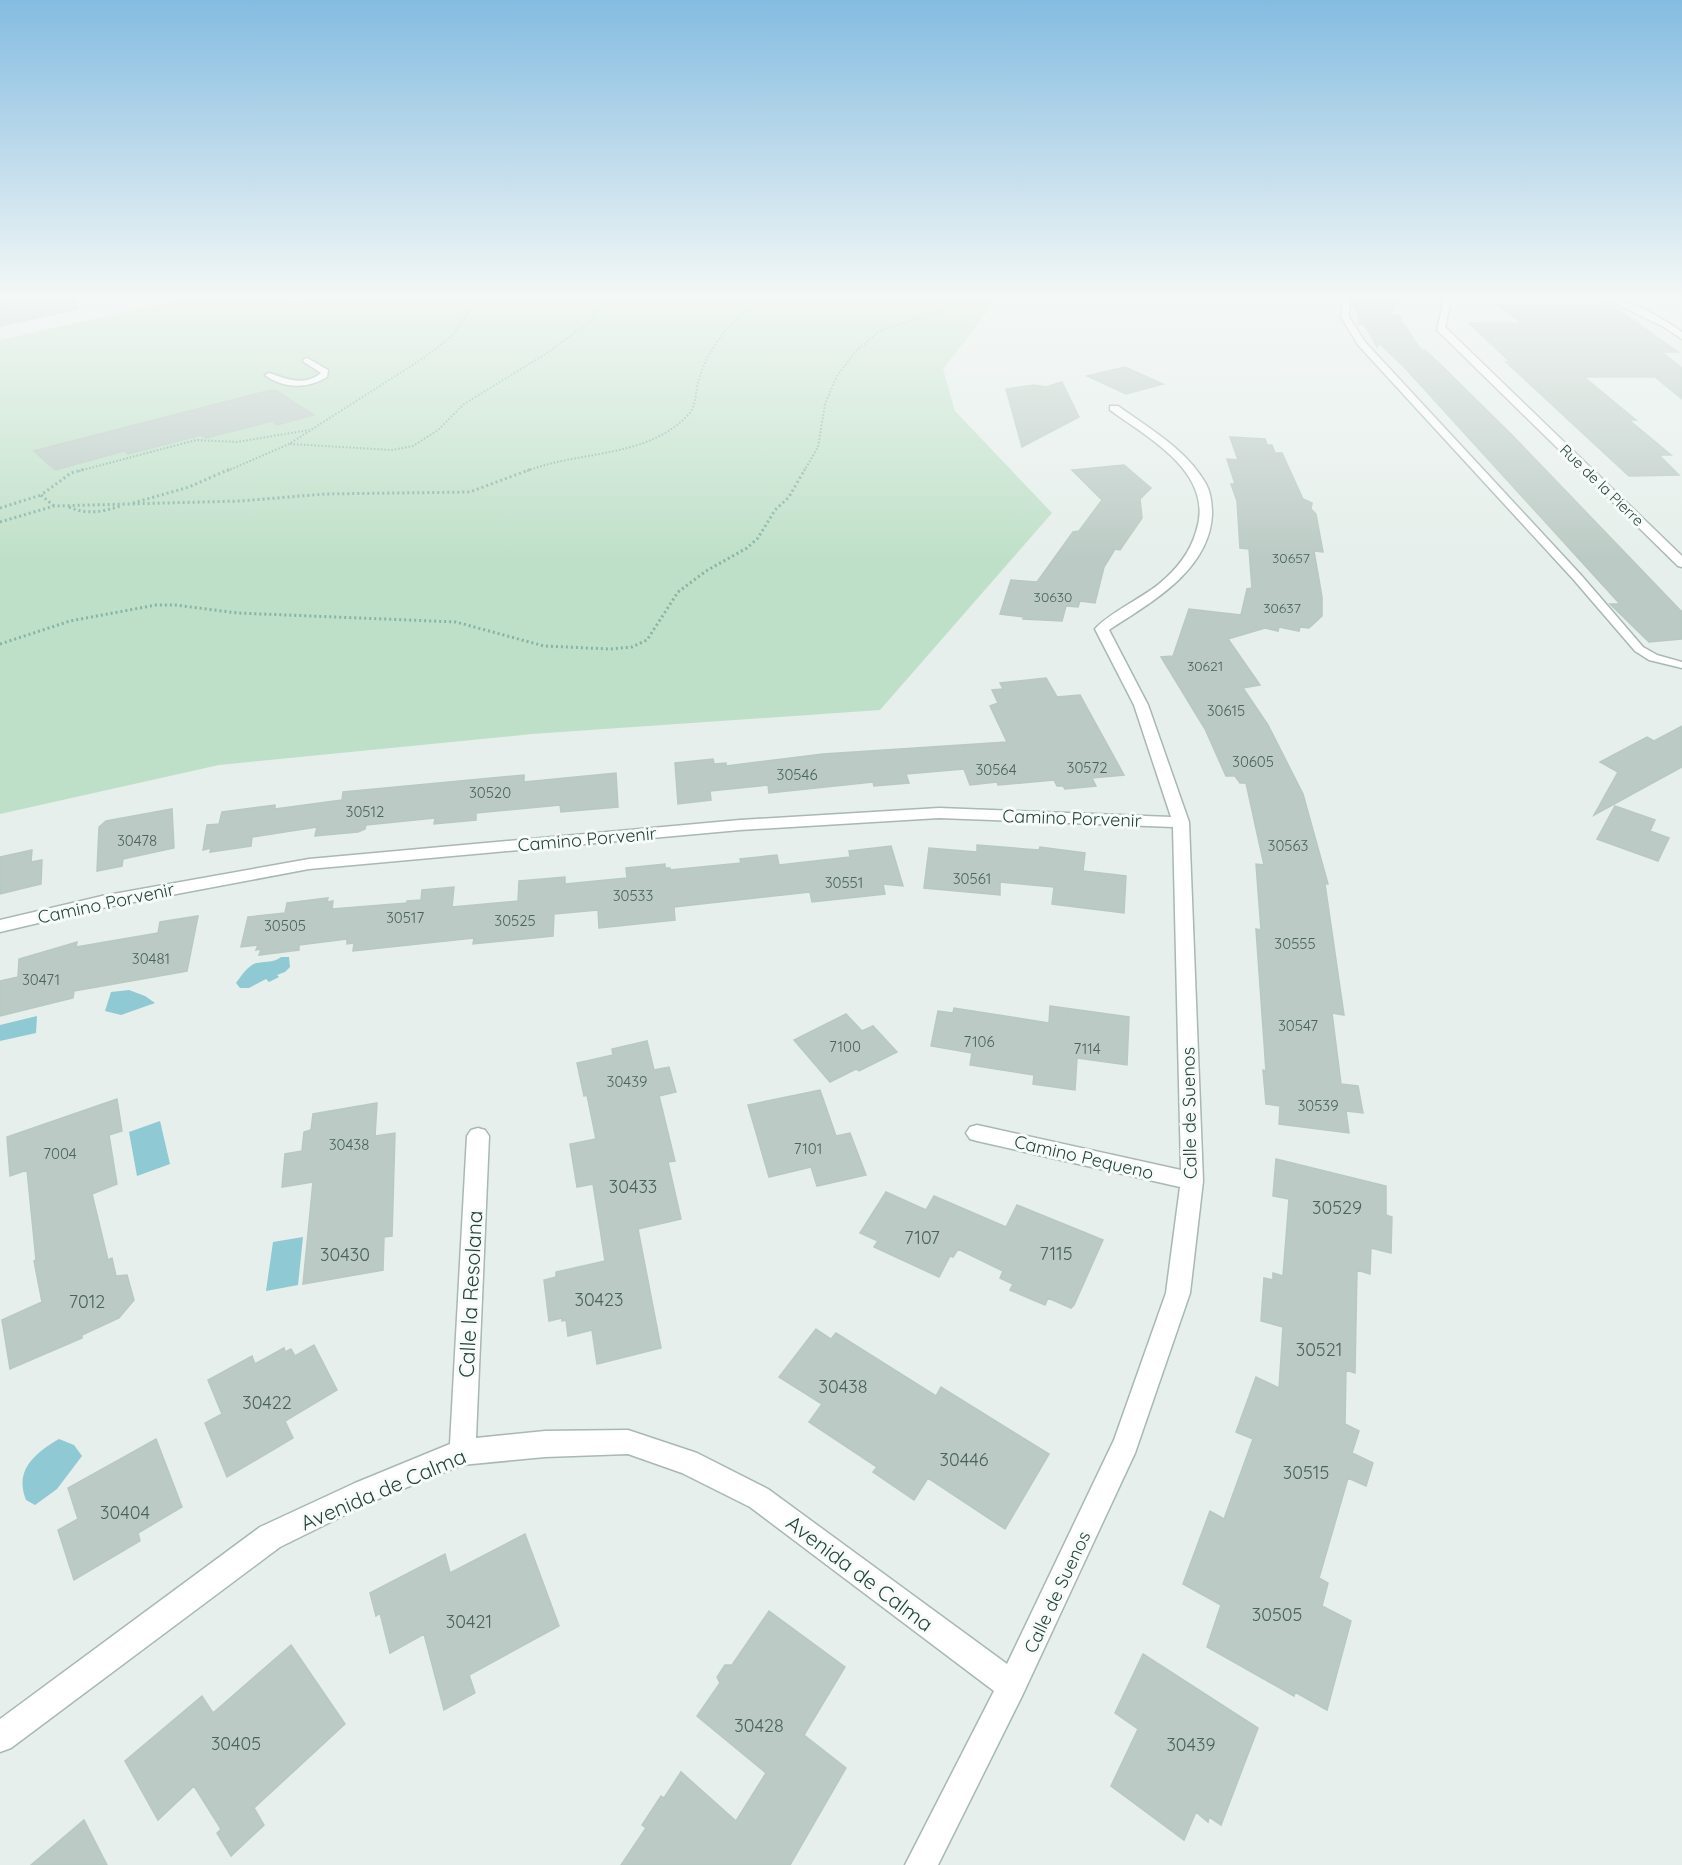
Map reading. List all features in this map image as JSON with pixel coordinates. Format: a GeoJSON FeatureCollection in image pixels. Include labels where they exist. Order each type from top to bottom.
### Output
{"type":"FeatureCollection","features":[{"type":"Feature","properties":{"kind":"street","name":"Rue de la Pierre"},"geometry":{"type":"LineString","coordinates":[[1499,385],[1682,563]]}},
{"type":"Feature","properties":{"kind":"street","name":"Calle de Suenos"},"geometry":{"type":"LineString","coordinates":[[921,1865],[1012,1686],[1126,1444],[1178,1293],[1192,1181],[1181,822],[1141,705],[1102,629],[1184,570],[1202,540],[1207,512],[1201,485],[1168,447],[1114,408]]}},
{"type":"Feature","properties":{"kind":"street","name":"Camino Porvenir"},"geometry":{"type":"LineString","coordinates":[[0,926],[102,902],[309,864],[740,825],[939,813],[1181,822]]}},
{"type":"Feature","properties":{"kind":"street","name":"Camino Pequeno"},"geometry":{"type":"LineString","coordinates":[[977,1133],[1192,1181]]}},
{"type":"Feature","properties":{"kind":"street","name":"Calle la Resolana"},"geometry":{"type":"LineString","coordinates":[[462,1452],[478,1136]]}},
{"type":"Feature","properties":{"kind":"street","name":"Avenida de Calma"},"geometry":{"type":"LineString","coordinates":[[2,1728],[270,1537],[364,1492],[462,1452],[545,1444],[628,1442],[688,1462],[759,1498],[1012,1686]]}},
{"type":"Feature","properties":{"kind":"lane"},"geometry":{"type":"LineString","coordinates":[[1400,385],[1577,577],[1639,650],[1653,658],[1682,665]]}},
{"type":"Feature","properties":{"kind":"path"},"geometry":{"type":"LineString","coordinates":[[69,506],[85,513],[95,513],[189,487],[290,444],[381,385]]}},
{"type":"Feature","properties":{"kind":"path"},"geometry":{"type":"LineString","coordinates":[[290,444],[381,450],[405,449],[438,430],[464,404],[495,385]]}},
{"type":"Feature","properties":{"kind":"path"},"geometry":{"type":"LineString","coordinates":[[0,522],[54,506],[240,501],[325,494],[470,492],[544,464],[640,445],[673,426],[693,408],[698,385]]}},
{"type":"Feature","properties":{"kind":"path"},"geometry":{"type":"LineString","coordinates":[[0,644],[70,621],[156,606],[175,605],[238,613],[456,622],[544,646],[610,649],[632,647],[651,636],[678,592],[706,571],[747,548],[758,538],[775,510],[789,497],[818,447],[825,404],[833,385]]}},
{"type":"Feature","properties":{"kind":"path"},"geometry":{"type":"LineString","coordinates":[[0,510],[41,495],[71,473],[196,440],[237,442],[313,429]]}},
{"type":"Feature","properties":{"kind":"path"},"geometry":{"type":"LineString","coordinates":[[41,495],[54,506]]}},
{"type":"Feature","properties":{"kind":"green space"},"geometry":{"type":"Polygon","coordinates":[[[0,385],[948,385],[955,411],[1052,513],[880,710],[532,734],[219,765],[0,814],[0,385]]]}},
{"type":"Feature","properties":{"kind":"water"},"geometry":{"type":"Polygon","coordinates":[[[281,957],[289,957],[290,967],[277,975],[279,977],[269,982],[266,979],[249,988],[240,988],[236,983],[251,966],[281,957]]]}},
{"type":"Feature","properties":{"kind":"water"},"geometry":{"type":"Polygon","coordinates":[[[129,990],[155,1003],[121,1015],[105,1011],[111,992],[129,990]]]}},
{"type":"Feature","properties":{"kind":"water"},"geometry":{"type":"Polygon","coordinates":[[[37,1016],[36,1033],[0,1041],[0,1025],[37,1016]]]}},
{"type":"Feature","properties":{"kind":"water"},"geometry":{"type":"Polygon","coordinates":[[[160,1121],[170,1164],[137,1176],[129,1132],[160,1121]]]}},
{"type":"Feature","properties":{"kind":"water"},"geometry":{"type":"Polygon","coordinates":[[[303,1237],[298,1285],[266,1291],[273,1242],[303,1237]]]}},
{"type":"Feature","properties":{"kind":"water"},"geometry":{"type":"Polygon","coordinates":[[[59,1439],[74,1445],[82,1456],[57,1489],[35,1505],[26,1500],[23,1489],[25,1471],[42,1450],[59,1439]]]}},
{"type":"Feature","properties":{"kind":"building"},"geometry":{"type":"Polygon","coordinates":[[[1034,385],[1046,387],[1063,385],[1079,417],[1022,447],[1006,389],[1034,385]]]}},
{"type":"Feature","properties":{"kind":"building"},"geometry":{"type":"Polygon","coordinates":[[[1107,385],[1159,385],[1126,394],[1107,385]]]}},
{"type":"Feature","properties":{"kind":"building"},"geometry":{"type":"Polygon","coordinates":[[[1421,385],[1461,385],[1682,612],[1682,639],[1649,642],[1610,604],[1620,604],[1421,385]]]}},
{"type":"Feature","properties":{"kind":"building"},"geometry":{"type":"Polygon","coordinates":[[[1531,385],[1594,385],[1636,420],[1629,420],[1671,455],[1659,455],[1679,475],[1629,476],[1531,385]]]}},
{"type":"Feature","properties":{"kind":"building"},"geometry":{"type":"Polygon","coordinates":[[[1665,385],[1682,385],[1682,399],[1665,385]]]}},
{"type":"Feature","properties":{"kind":"building"},"geometry":{"type":"Polygon","coordinates":[[[271,390],[277,391],[314,415],[277,425],[272,421],[206,438],[201,435],[128,454],[124,451],[55,470],[34,451],[271,390]]]}},
{"type":"Feature","properties":{"kind":"building"},"geometry":{"type":"Polygon","coordinates":[[[1230,437],[1265,439],[1267,445],[1272,445],[1275,453],[1282,453],[1303,499],[1312,503],[1311,509],[1316,514],[1323,552],[1314,551],[1322,597],[1322,616],[1309,628],[1300,627],[1299,631],[1279,627],[1278,631],[1265,628],[1228,639],[1260,685],[1243,688],[1268,725],[1303,794],[1328,884],[1325,884],[1344,1015],[1332,1013],[1341,1084],[1358,1086],[1363,1113],[1346,1111],[1349,1133],[1279,1124],[1280,1106],[1266,1104],[1263,1070],[1266,1071],[1256,929],[1261,930],[1256,864],[1264,865],[1246,783],[1240,783],[1235,776],[1226,776],[1205,729],[1161,657],[1173,656],[1189,609],[1241,615],[1247,589],[1252,588],[1249,549],[1240,548],[1237,501],[1231,484],[1235,484],[1227,459],[1238,460],[1230,437]]]}},
{"type":"Feature","properties":{"kind":"building"},"geometry":{"type":"Polygon","coordinates":[[[1124,465],[1151,488],[1140,499],[1142,518],[1120,550],[1115,549],[1104,567],[1095,603],[1080,601],[1078,607],[1066,606],[1062,621],[1023,619],[1024,617],[1000,614],[1011,580],[1037,582],[1073,532],[1079,531],[1102,500],[1072,470],[1124,465]]]}},
{"type":"Feature","properties":{"kind":"building"},"geometry":{"type":"Polygon","coordinates":[[[1046,678],[1057,697],[1080,695],[1124,775],[1092,778],[1096,786],[1065,789],[1063,786],[1057,786],[1054,780],[970,785],[964,769],[906,774],[909,783],[874,786],[873,782],[769,793],[768,785],[710,791],[711,800],[678,804],[675,763],[713,759],[714,764],[726,763],[726,766],[823,754],[1007,742],[990,706],[998,703],[992,690],[1003,689],[1000,683],[1046,678]]]}},
{"type":"Feature","properties":{"kind":"building"},"geometry":{"type":"Polygon","coordinates":[[[1682,726],[1682,767],[1594,815],[1618,772],[1600,762],[1647,737],[1654,741],[1682,726]]]}},
{"type":"Feature","properties":{"kind":"building"},"geometry":{"type":"Polygon","coordinates":[[[616,773],[618,807],[561,812],[560,805],[476,813],[476,820],[434,824],[435,818],[366,825],[365,829],[358,832],[315,836],[317,827],[252,837],[251,846],[210,852],[211,848],[203,850],[207,825],[219,824],[222,812],[275,805],[275,809],[342,800],[343,792],[524,775],[524,782],[616,773]]]}},
{"type":"Feature","properties":{"kind":"building"},"geometry":{"type":"Polygon","coordinates":[[[1615,806],[1655,820],[1650,831],[1669,838],[1658,861],[1597,839],[1615,806]]]}},
{"type":"Feature","properties":{"kind":"building"},"geometry":{"type":"Polygon","coordinates":[[[172,809],[174,848],[123,859],[122,866],[97,871],[99,827],[106,821],[172,809]]]}},
{"type":"Feature","properties":{"kind":"building"},"geometry":{"type":"Polygon","coordinates":[[[977,845],[1039,850],[1040,847],[1085,853],[1083,871],[1126,876],[1124,913],[1052,904],[1054,887],[1000,882],[1000,895],[924,888],[929,848],[977,852],[977,845]]]}},
{"type":"Feature","properties":{"kind":"building"},"geometry":{"type":"Polygon","coordinates":[[[891,846],[903,886],[883,884],[885,894],[812,902],[810,892],[674,907],[675,920],[599,928],[598,910],[554,914],[553,936],[473,944],[474,938],[353,951],[354,943],[347,944],[347,939],[299,945],[299,950],[259,955],[261,949],[256,950],[258,945],[241,947],[248,917],[285,913],[287,903],[328,898],[327,902],[333,901],[332,909],[407,903],[407,901],[421,900],[422,890],[454,887],[452,907],[518,901],[519,881],[565,877],[565,884],[627,878],[626,868],[665,864],[665,868],[670,868],[670,870],[741,863],[740,859],[777,855],[779,865],[850,857],[849,851],[891,846]]]}},
{"type":"Feature","properties":{"kind":"building"},"geometry":{"type":"Polygon","coordinates":[[[32,850],[31,862],[42,860],[41,884],[0,894],[0,857],[32,850]]]}},
{"type":"Feature","properties":{"kind":"building"},"geometry":{"type":"Polygon","coordinates":[[[198,916],[187,971],[74,991],[73,998],[0,1016],[0,981],[18,977],[19,959],[77,942],[76,947],[158,933],[160,922],[198,916]]]}},
{"type":"Feature","properties":{"kind":"building"},"geometry":{"type":"Polygon","coordinates":[[[1050,1006],[1129,1017],[1127,1065],[1077,1058],[1075,1090],[1033,1084],[1034,1075],[970,1065],[972,1053],[931,1046],[938,1011],[953,1013],[954,1008],[1049,1023],[1050,1006]]]}},
{"type":"Feature","properties":{"kind":"building"},"geometry":{"type":"Polygon","coordinates":[[[846,1014],[862,1031],[873,1026],[897,1052],[859,1071],[856,1069],[830,1082],[794,1040],[846,1014]]]}},
{"type":"Feature","properties":{"kind":"building"},"geometry":{"type":"Polygon","coordinates":[[[647,1041],[654,1070],[669,1067],[676,1092],[659,1096],[675,1161],[668,1162],[681,1219],[638,1229],[661,1348],[597,1364],[592,1330],[568,1336],[566,1320],[562,1321],[562,1318],[549,1321],[544,1280],[556,1277],[556,1272],[605,1261],[593,1184],[577,1187],[570,1144],[596,1139],[587,1095],[584,1096],[577,1063],[613,1055],[612,1049],[647,1041]]]}},
{"type":"Feature","properties":{"kind":"building"},"geometry":{"type":"Polygon","coordinates":[[[820,1090],[836,1136],[850,1133],[866,1175],[817,1186],[811,1167],[769,1177],[748,1105],[820,1090]]]}},
{"type":"Feature","properties":{"kind":"building"},"geometry":{"type":"Polygon","coordinates":[[[117,1099],[122,1131],[109,1135],[117,1184],[92,1194],[108,1260],[112,1258],[116,1276],[127,1275],[134,1300],[119,1318],[82,1335],[82,1338],[10,1369],[2,1320],[42,1302],[34,1261],[36,1260],[27,1170],[10,1176],[7,1137],[117,1099]]]}},
{"type":"Feature","properties":{"kind":"building"},"geometry":{"type":"Polygon","coordinates":[[[377,1103],[375,1136],[395,1133],[392,1236],[384,1237],[383,1270],[303,1284],[313,1182],[282,1187],[285,1154],[302,1151],[304,1132],[311,1130],[313,1114],[377,1103]]]}},
{"type":"Feature","properties":{"kind":"building"},"geometry":{"type":"Polygon","coordinates":[[[1276,1159],[1386,1186],[1386,1215],[1392,1217],[1391,1253],[1371,1248],[1370,1274],[1357,1270],[1355,1373],[1346,1370],[1345,1424],[1359,1431],[1352,1453],[1373,1463],[1366,1486],[1348,1478],[1319,1578],[1328,1583],[1322,1606],[1351,1621],[1327,1710],[1295,1692],[1294,1696],[1207,1647],[1221,1605],[1183,1584],[1210,1511],[1224,1519],[1253,1439],[1236,1432],[1256,1377],[1279,1388],[1283,1327],[1261,1321],[1264,1278],[1273,1280],[1273,1273],[1283,1276],[1289,1199],[1273,1196],[1276,1159]]]}},
{"type":"Feature","properties":{"kind":"building"},"geometry":{"type":"Polygon","coordinates":[[[886,1192],[926,1210],[934,1196],[1006,1227],[1017,1205],[1103,1240],[1074,1305],[1071,1308],[1048,1298],[1045,1305],[1010,1290],[1013,1284],[1000,1278],[1003,1271],[958,1249],[953,1257],[950,1256],[939,1277],[874,1247],[878,1241],[860,1233],[886,1192]]]}},
{"type":"Feature","properties":{"kind":"building"},"geometry":{"type":"Polygon","coordinates":[[[816,1329],[831,1339],[836,1333],[936,1396],[941,1387],[1049,1454],[1005,1529],[928,1478],[914,1500],[873,1472],[877,1467],[809,1422],[822,1404],[779,1377],[816,1329]]]}},
{"type":"Feature","properties":{"kind":"building"},"geometry":{"type":"Polygon","coordinates":[[[314,1345],[337,1390],[285,1421],[293,1438],[227,1477],[205,1423],[222,1414],[208,1380],[252,1356],[255,1364],[284,1348],[285,1352],[291,1349],[295,1356],[314,1345]]]}},
{"type":"Feature","properties":{"kind":"building"},"geometry":{"type":"Polygon","coordinates":[[[156,1439],[182,1507],[138,1533],[140,1541],[74,1580],[58,1530],[78,1519],[68,1488],[156,1439]]]}},
{"type":"Feature","properties":{"kind":"building"},"geometry":{"type":"Polygon","coordinates":[[[525,1534],[559,1626],[469,1675],[475,1693],[444,1710],[424,1634],[390,1653],[380,1613],[376,1616],[370,1593],[445,1554],[450,1573],[525,1534]]]}},
{"type":"Feature","properties":{"kind":"building"},"geometry":{"type":"Polygon","coordinates":[[[769,1611],[845,1667],[804,1735],[846,1768],[790,1865],[621,1865],[646,1828],[642,1825],[661,1796],[664,1798],[681,1772],[736,1821],[766,1773],[697,1716],[720,1683],[717,1677],[725,1665],[732,1665],[769,1611]]]}},
{"type":"Feature","properties":{"kind":"building"},"geometry":{"type":"Polygon","coordinates":[[[291,1645],[345,1724],[254,1808],[264,1825],[231,1856],[217,1833],[221,1829],[194,1786],[158,1820],[125,1761],[202,1696],[213,1713],[291,1645]]]}},
{"type":"Feature","properties":{"kind":"building"},"geometry":{"type":"Polygon","coordinates":[[[1143,1654],[1258,1728],[1221,1825],[1209,1817],[1208,1822],[1196,1812],[1184,1840],[1111,1786],[1138,1729],[1115,1713],[1143,1654]]]}},
{"type":"Feature","properties":{"kind":"building"},"geometry":{"type":"Polygon","coordinates":[[[84,1820],[107,1865],[31,1865],[84,1820]]]}}]}
